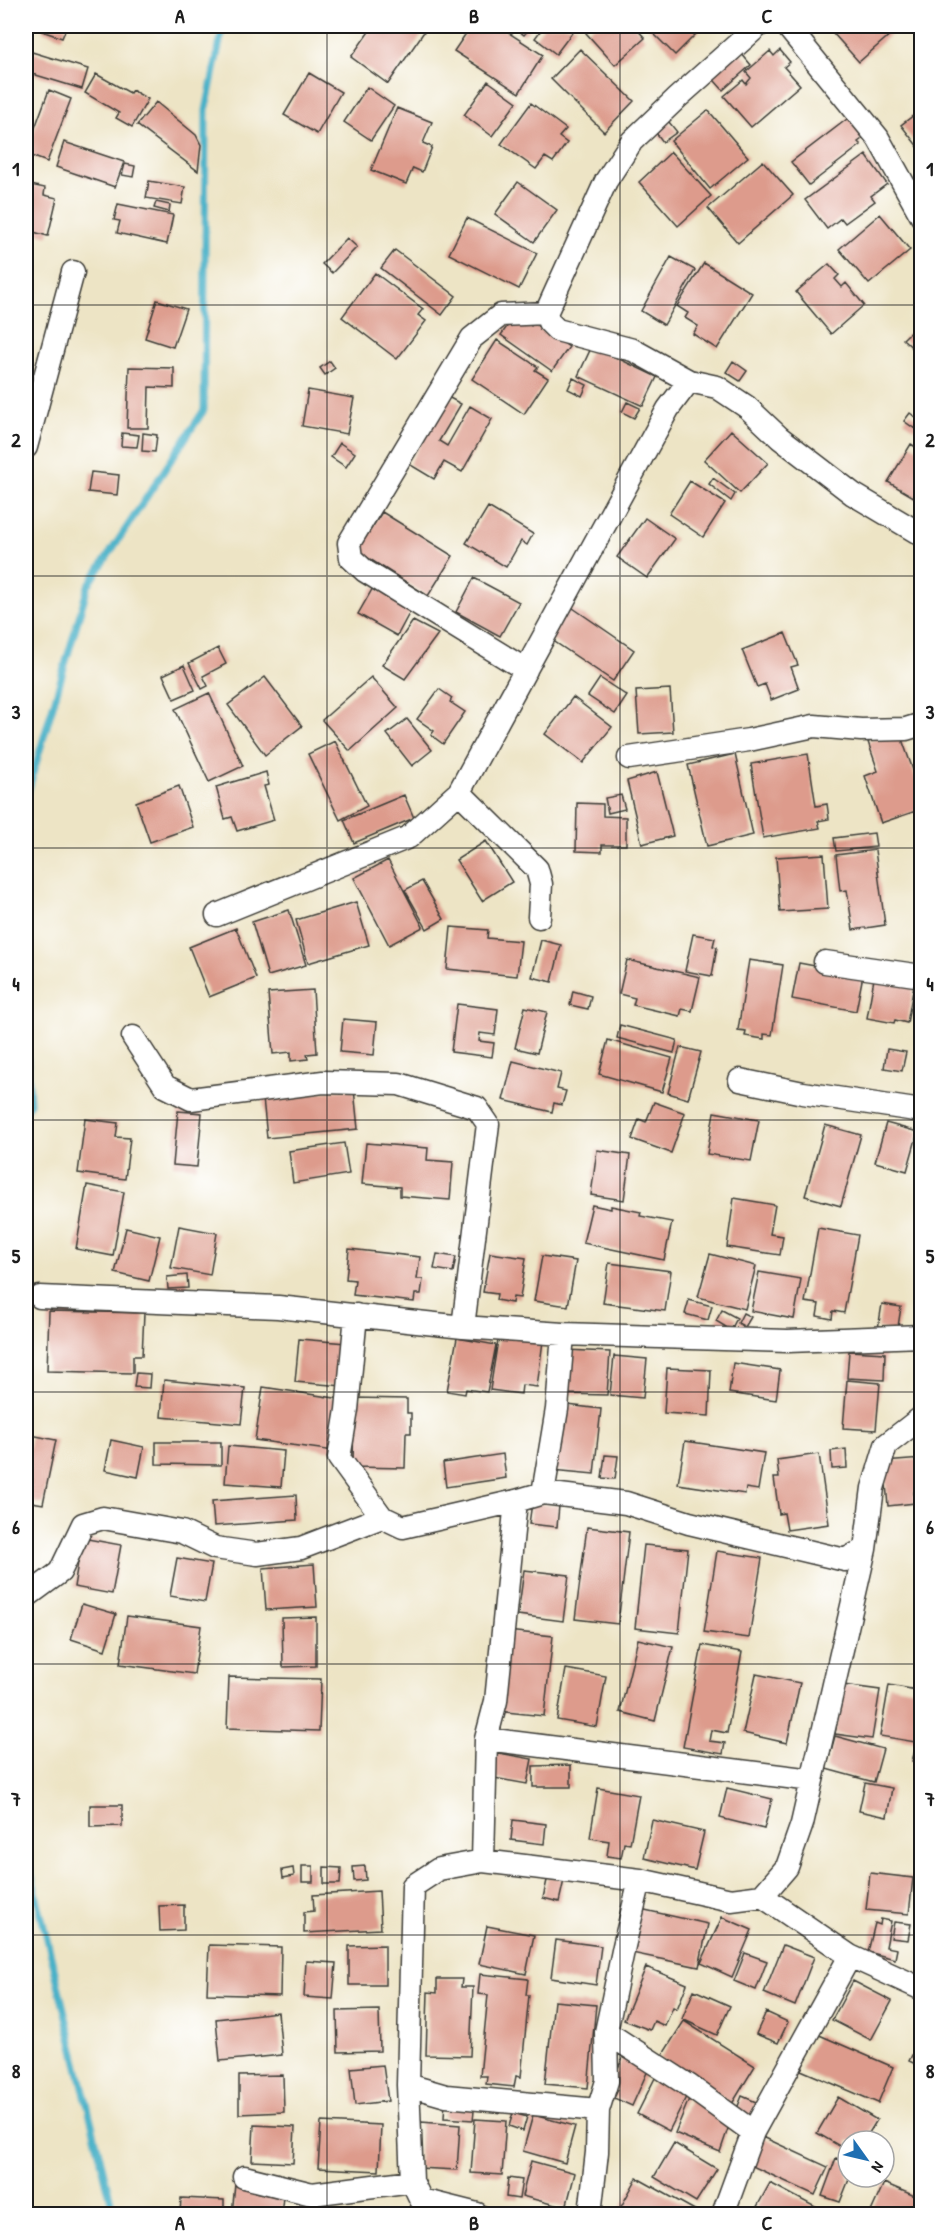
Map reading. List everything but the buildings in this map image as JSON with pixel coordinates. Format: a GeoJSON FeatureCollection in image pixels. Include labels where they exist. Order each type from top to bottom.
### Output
{"type":"FeatureCollection","features":[{"type":"Feature","properties":{"kind":"street"},"geometry":{"type":"LineString","coordinates":[[758,26],[632,141],[606,181],[546,313],[549,322],[557,330],[633,350],[689,381],[717,387],[747,407],[780,438],[853,494],[921,536]]}},
{"type":"Feature","properties":{"kind":"street"},"geometry":{"type":"LineString","coordinates":[[787,26],[878,138],[921,217]]}},
{"type":"Feature","properties":{"kind":"street"},"geometry":{"type":"LineString","coordinates":[[26,447],[73,272]]}},
{"type":"Feature","properties":{"kind":"street"},"geometry":{"type":"LineString","coordinates":[[526,670],[365,571],[351,558],[349,543],[472,338],[501,315],[546,313]]}},
{"type":"Feature","properties":{"kind":"street"},"geometry":{"type":"LineString","coordinates":[[217,915],[409,837],[459,792],[668,409],[689,381]]}},
{"type":"Feature","properties":{"kind":"street"},"geometry":{"type":"LineString","coordinates":[[628,758],[749,740],[814,726],[861,730],[906,729],[921,724]]}},
{"type":"Feature","properties":{"kind":"street"},"geometry":{"type":"LineString","coordinates":[[459,792],[537,869],[541,884],[539,917]]}},
{"type":"Feature","properties":{"kind":"street"},"geometry":{"type":"LineString","coordinates":[[825,962],[921,976]]}},
{"type":"Feature","properties":{"kind":"street"},"geometry":{"type":"LineString","coordinates":[[133,1037],[165,1086],[190,1099],[323,1082],[399,1084],[477,1108],[488,1124],[463,1327]]}},
{"type":"Feature","properties":{"kind":"street"},"geometry":{"type":"LineString","coordinates":[[740,1080],[803,1093],[921,1111]]}},
{"type":"Feature","properties":{"kind":"street"},"geometry":{"type":"LineString","coordinates":[[40,1298],[278,1307],[463,1327],[563,1334],[788,1341],[921,1336]]}},
{"type":"Feature","properties":{"kind":"street"},"geometry":{"type":"LineString","coordinates":[[356,1315],[347,1410],[339,1458],[382,1517],[403,1527],[543,1493],[626,1503],[689,1523],[845,1560],[865,1549]]}},
{"type":"Feature","properties":{"kind":"street"},"geometry":{"type":"LineString","coordinates":[[543,1493],[557,1409],[563,1334]]}},
{"type":"Feature","properties":{"kind":"street"},"geometry":{"type":"LineString","coordinates":[[762,1896],[787,1867],[802,1824],[865,1549],[873,1488],[886,1444],[921,1417]]}},
{"type":"Feature","properties":{"kind":"street"},"geometry":{"type":"LineString","coordinates":[[483,1861],[486,1739],[496,1701],[516,1501]]}},
{"type":"Feature","properties":{"kind":"street"},"geometry":{"type":"LineString","coordinates":[[26,1597],[60,1572],[83,1524],[103,1518],[182,1532],[215,1548],[257,1554],[301,1548],[382,1517]]}},
{"type":"Feature","properties":{"kind":"street"},"geometry":{"type":"LineString","coordinates":[[486,1739],[812,1780]]}},
{"type":"Feature","properties":{"kind":"street"},"geometry":{"type":"LineString","coordinates":[[477,2214],[421,2200],[412,2181],[408,2085],[413,1886],[439,1869],[483,1861],[640,1880],[731,1900],[762,1896],[850,1956],[921,1989]]}},
{"type":"Feature","properties":{"kind":"street"},"geometry":{"type":"LineString","coordinates":[[590,2214],[597,2152],[598,2110],[607,2081],[606,2032],[640,1880]]}},
{"type":"Feature","properties":{"kind":"street"},"geometry":{"type":"LineString","coordinates":[[723,2214],[753,2132],[850,1956]]}},
{"type":"Feature","properties":{"kind":"street"},"geometry":{"type":"LineString","coordinates":[[606,2032],[688,2085],[753,2132]]}},
{"type":"Feature","properties":{"kind":"street"},"geometry":{"type":"LineString","coordinates":[[408,2085],[446,2096],[598,2110]]}},
{"type":"Feature","properties":{"kind":"street"},"geometry":{"type":"LineString","coordinates":[[244,2177],[312,2194],[412,2181]]}},
{"type":"Feature","properties":{"kind":"waterway"},"geometry":{"type":"LineString","coordinates":[[26,798],[88,586],[204,410],[206,110],[223,26]]}},
{"type":"Feature","properties":{"kind":"waterway"},"geometry":{"type":"LineString","coordinates":[[26,1039],[30,1103],[26,1110]]}},
{"type":"Feature","properties":{"kind":"waterway"},"geometry":{"type":"LineString","coordinates":[[26,1853],[114,2214]]}}]}
